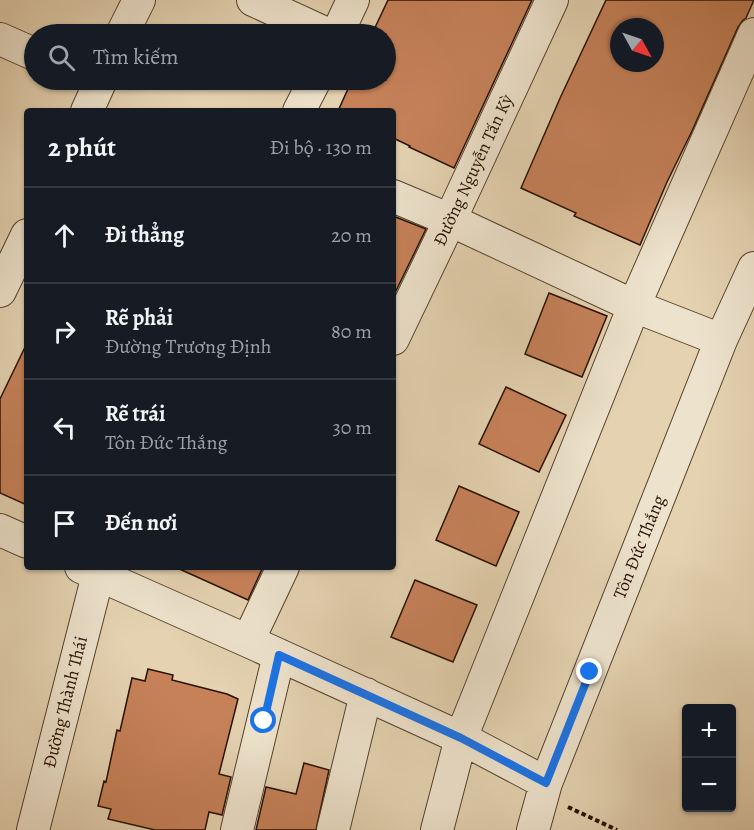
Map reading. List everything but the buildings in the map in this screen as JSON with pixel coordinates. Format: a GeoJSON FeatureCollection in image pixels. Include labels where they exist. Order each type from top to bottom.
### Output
{"type":"FeatureCollection","features":[{"type":"Feature","properties":{"kind":"street"},"geometry":{"type":"LineString","coordinates":[[127,24],[139,0]]}},
{"type":"Feature","properties":{"kind":"street"},"geometry":{"type":"LineString","coordinates":[[252,0],[305,24]]}},
{"type":"Feature","properties":{"kind":"street"},"geometry":{"type":"LineString","coordinates":[[342,24],[353,0]]}},
{"type":"Feature","properties":{"kind":"street","name":"Đường Nguyễn Tấn Kỳ"},"geometry":{"type":"LineString","coordinates":[[396,333],[552,0]]}},
{"type":"Feature","properties":{"kind":"street"},"geometry":{"type":"LineString","coordinates":[[437,830],[461,738],[634,306],[754,34]]}},
{"type":"Feature","properties":{"kind":"street"},"geometry":{"type":"LineString","coordinates":[[0,39],[24,50]]}},
{"type":"Feature","properties":{"kind":"street"},"geometry":{"type":"LineString","coordinates":[[301,108],[310,90]]}},
{"type":"Feature","properties":{"kind":"street"},"geometry":{"type":"LineString","coordinates":[[396,197],[634,306],[721,340]]}},
{"type":"Feature","properties":{"kind":"street"},"geometry":{"type":"LineString","coordinates":[[0,291],[24,241]]}},
{"type":"Feature","properties":{"kind":"street","name":"Tôn Đức Thắng"},"geometry":{"type":"LineString","coordinates":[[533,830],[544,789],[721,340],[754,268]]}},
{"type":"Feature","properties":{"kind":"street"},"geometry":{"type":"LineString","coordinates":[[0,530],[24,541]]}},
{"type":"Feature","properties":{"kind":"street"},"geometry":{"type":"LineString","coordinates":[[89,570],[461,738],[544,789]]}},
{"type":"Feature","properties":{"kind":"street","name":"Đường Thành Thái"},"geometry":{"type":"LineString","coordinates":[[33,830],[89,570]]}},
{"type":"Feature","properties":{"kind":"street"},"geometry":{"type":"LineString","coordinates":[[248,641],[283,570]]}},
{"type":"Feature","properties":{"kind":"street"},"geometry":{"type":"LineString","coordinates":[[237,830],[279,655]]}},
{"type":"Feature","properties":{"kind":"street"},"geometry":{"type":"LineString","coordinates":[[333,830],[366,694]]}},
{"type":"Feature","properties":{"kind":"path"},"geometry":{"type":"LineString","coordinates":[[544,789],[616,830]]}},
{"type":"Feature","properties":{"kind":"route"},"geometry":{"type":"LineString","coordinates":[[264,721],[279,655],[461,738],[546,783],[590,672]]}}]}
